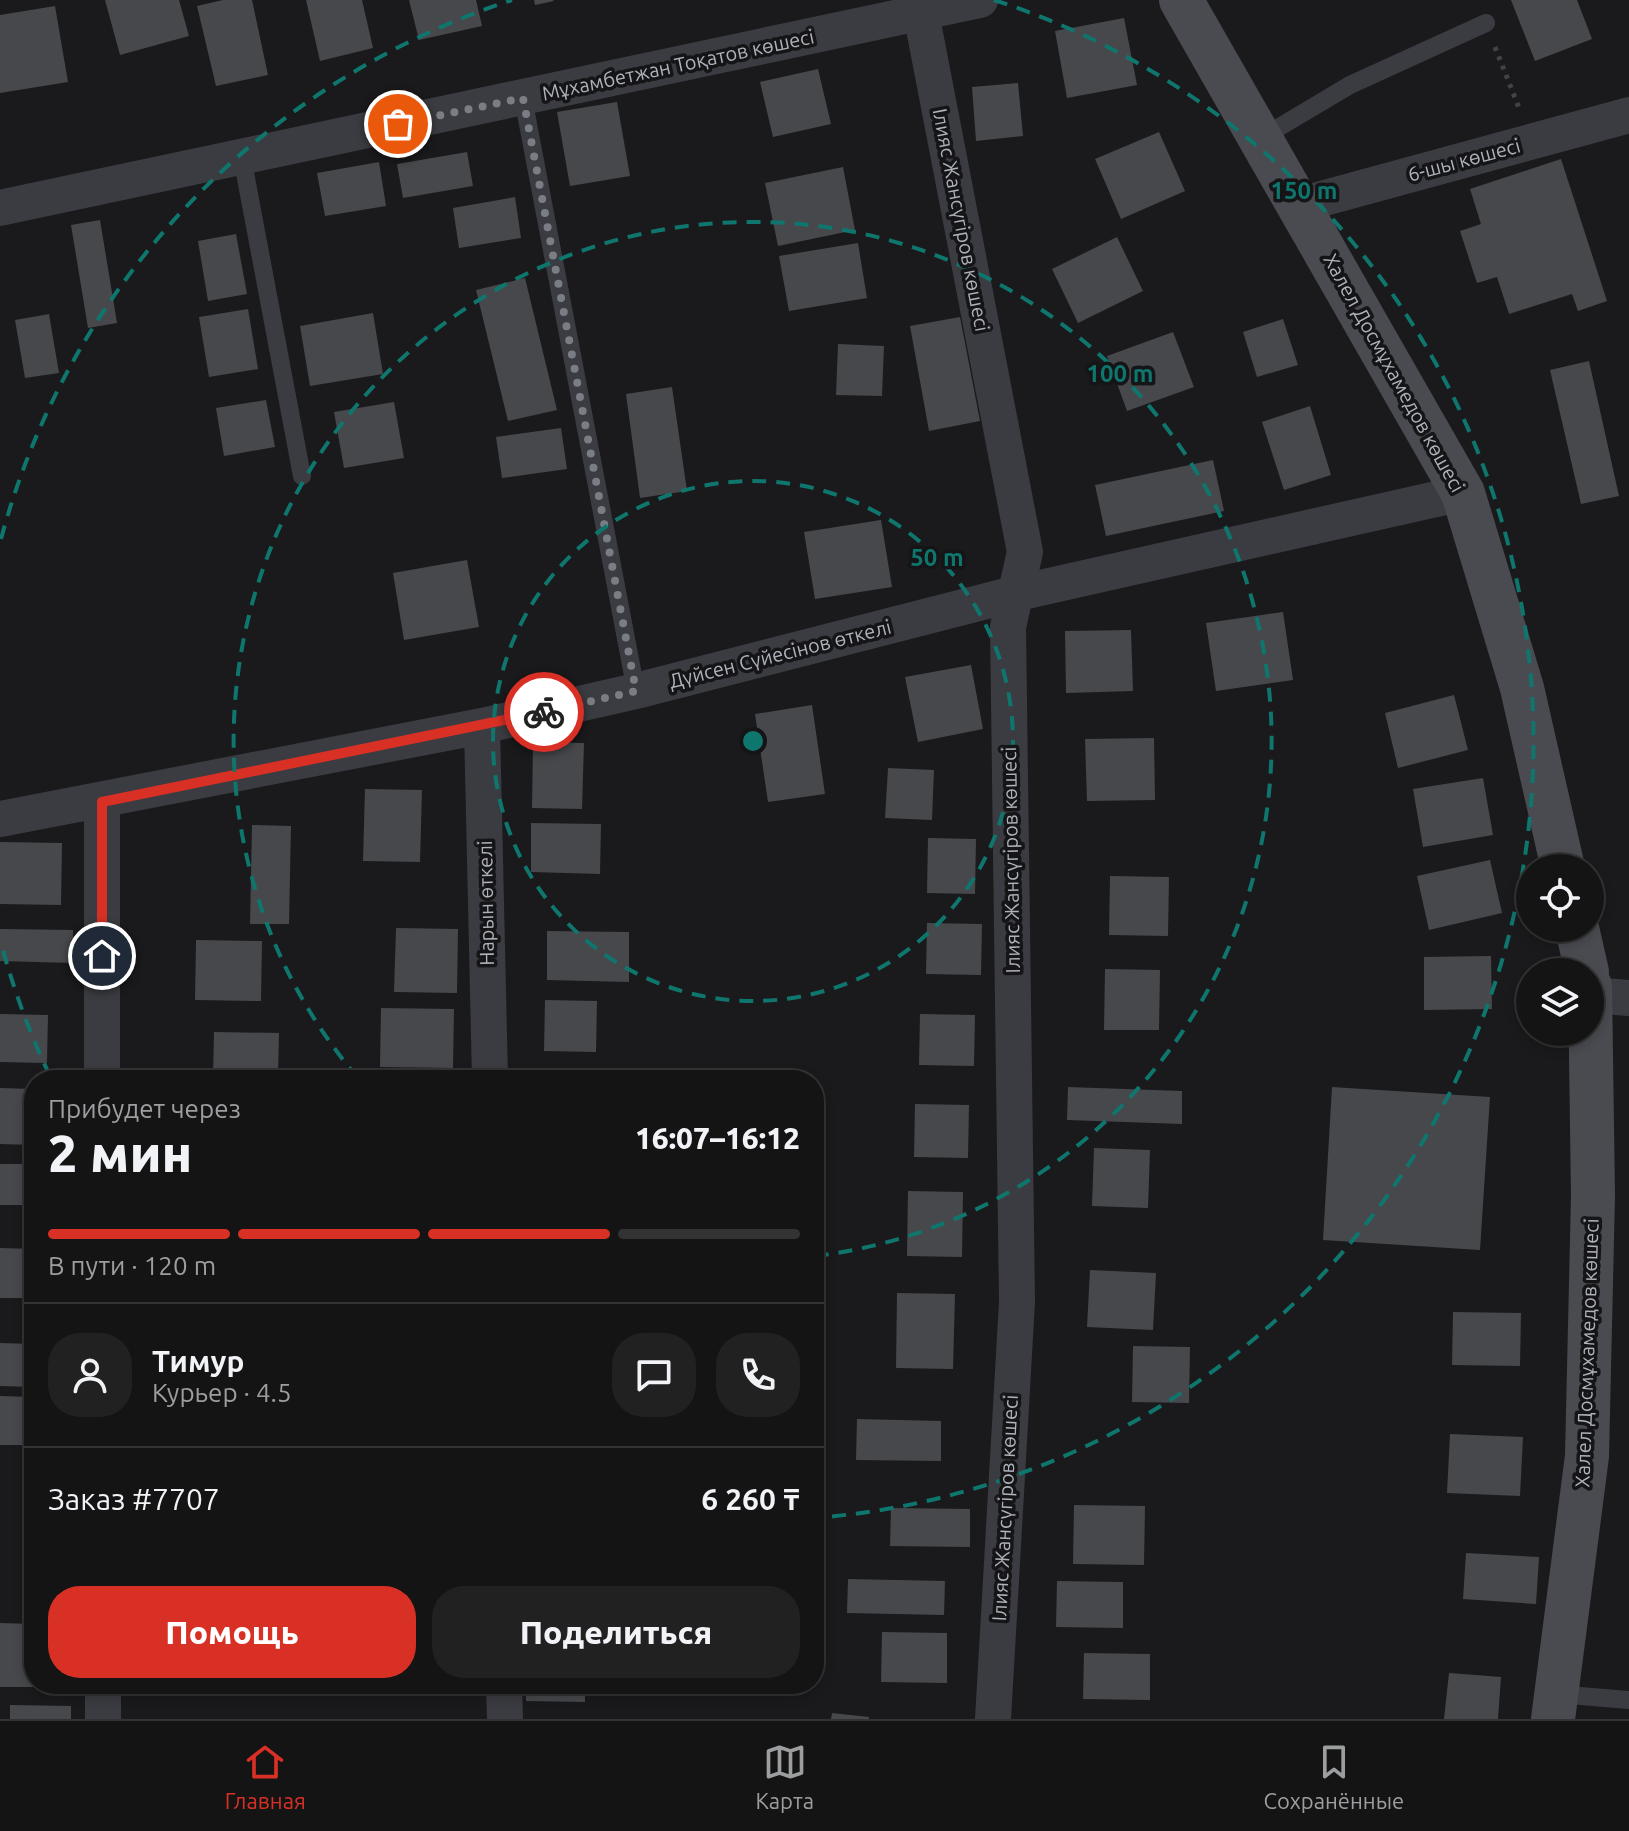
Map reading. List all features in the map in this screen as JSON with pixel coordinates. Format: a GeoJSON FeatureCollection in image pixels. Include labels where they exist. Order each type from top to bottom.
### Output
{"type":"FeatureCollection","features":[{"type":"Feature","properties":{"kind":"street","name":"Мұхамбетжан Тоқатов көшесі"},"geometry":{"type":"LineString","coordinates":[[0,208],[980,0]]}},
{"type":"Feature","properties":{"kind":"street","name":"Халел Досмұхамедов көшесі"},"geometry":{"type":"LineString","coordinates":[[1181,0],[1463,493],[1522,688],[1560,854]]}},
{"type":"Feature","properties":{"kind":"street","name":"Ілияс Жансүгіров көшесі"},"geometry":{"type":"LineString","coordinates":[[921,13],[1025,552],[1008,627],[1017,1302],[993,1719]]}},
{"type":"Feature","properties":{"kind":"street","name":"6-шы көшесі"},"geometry":{"type":"LineString","coordinates":[[1299,205],[1629,115]]}},
{"type":"Feature","properties":{"kind":"street","name":"Дүйсен Сүйесінов өткелі"},"geometry":{"type":"LineString","coordinates":[[0,819],[102,802],[482,726],[636,691],[1018,593],[1463,493]]}},
{"type":"Feature","properties":{"kind":"street","name":"Нарын өткелі"},"geometry":{"type":"LineString","coordinates":[[482,726],[490,1070]]}},
{"type":"Feature","properties":{"kind":"street"},"geometry":{"type":"LineString","coordinates":[[102,802],[102,1070]]}},
{"type":"Feature","properties":{"kind":"street","name":"Халел Досмұхамедов көшесі"},"geometry":{"type":"LineString","coordinates":[[1555,1707],[1587,1456],[1598,1046]]}},
{"type":"Feature","properties":{"kind":"street"},"geometry":{"type":"LineString","coordinates":[[103,1694],[103,1719]]}},
{"type":"Feature","properties":{"kind":"street"},"geometry":{"type":"LineString","coordinates":[[504,1694],[505,1719]]}},
{"type":"Feature","properties":{"kind":"lane"},"geometry":{"type":"LineString","coordinates":[[1261,138],[1350,85],[1486,23]]}},
{"type":"Feature","properties":{"kind":"lane"},"geometry":{"type":"LineString","coordinates":[[523,98],[636,691]]}},
{"type":"Feature","properties":{"kind":"lane"},"geometry":{"type":"LineString","coordinates":[[242,157],[302,476]]}},
{"type":"Feature","properties":{"kind":"lane"},"geometry":{"type":"LineString","coordinates":[[1555,1707],[1629,1700]]}},
{"type":"Feature","properties":{"kind":"path"},"geometry":{"type":"LineString","coordinates":[[1486,23],[1532,141]]}},
{"type":"Feature","properties":{"kind":"building"},"geometry":{"type":"Polygon","coordinates":[[[105,0],[179,0],[189,36],[120,55],[105,0]]]}},
{"type":"Feature","properties":{"kind":"building"},"geometry":{"type":"Polygon","coordinates":[[[223,0],[252,0],[268,75],[216,86],[197,6],[223,0]]]}},
{"type":"Feature","properties":{"kind":"building"},"geometry":{"type":"Polygon","coordinates":[[[306,0],[362,0],[373,48],[320,61],[306,0]]]}},
{"type":"Feature","properties":{"kind":"building"},"geometry":{"type":"Polygon","coordinates":[[[409,0],[476,0],[482,26],[419,40],[409,0]]]}},
{"type":"Feature","properties":{"kind":"building"},"geometry":{"type":"Polygon","coordinates":[[[534,0],[553,0],[554,1],[535,5],[534,0]]]}},
{"type":"Feature","properties":{"kind":"building"},"geometry":{"type":"Polygon","coordinates":[[[1511,0],[1577,0],[1592,39],[1535,61],[1511,0]]]}},
{"type":"Feature","properties":{"kind":"building"},"geometry":{"type":"Polygon","coordinates":[[[55,6],[68,82],[0,93],[0,15],[55,6]]]}},
{"type":"Feature","properties":{"kind":"building"},"geometry":{"type":"Polygon","coordinates":[[[1124,18],[1137,85],[1067,98],[1055,31],[1124,18]]]}},
{"type":"Feature","properties":{"kind":"building"},"geometry":{"type":"Polygon","coordinates":[[[818,69],[831,124],[773,137],[760,82],[818,69]]]}},
{"type":"Feature","properties":{"kind":"building"},"geometry":{"type":"Polygon","coordinates":[[[1018,83],[1023,136],[976,141],[972,87],[1018,83]]]}},
{"type":"Feature","properties":{"kind":"building"},"geometry":{"type":"Polygon","coordinates":[[[617,102],[630,176],[570,186],[557,112],[617,102]]]}},
{"type":"Feature","properties":{"kind":"building"},"geometry":{"type":"Polygon","coordinates":[[[1159,132],[1185,191],[1121,219],[1095,159],[1159,132]]]}},
{"type":"Feature","properties":{"kind":"building"},"geometry":{"type":"Polygon","coordinates":[[[467,152],[473,186],[403,198],[397,164],[467,152]]]}},
{"type":"Feature","properties":{"kind":"building"},"geometry":{"type":"Polygon","coordinates":[[[1561,159],[1607,301],[1578,311],[1572,294],[1509,314],[1497,277],[1477,283],[1460,231],[1481,224],[1470,189],[1561,159]]]}},
{"type":"Feature","properties":{"kind":"building"},"geometry":{"type":"Polygon","coordinates":[[[379,162],[386,206],[325,216],[317,173],[379,162]]]}},
{"type":"Feature","properties":{"kind":"building"},"geometry":{"type":"Polygon","coordinates":[[[843,167],[855,230],[778,246],[765,183],[843,167]]]}},
{"type":"Feature","properties":{"kind":"building"},"geometry":{"type":"Polygon","coordinates":[[[515,197],[521,238],[459,248],[453,208],[515,197]]]}},
{"type":"Feature","properties":{"kind":"building"},"geometry":{"type":"Polygon","coordinates":[[[100,220],[117,323],[88,328],[71,225],[100,220]]]}},
{"type":"Feature","properties":{"kind":"building"},"geometry":{"type":"Polygon","coordinates":[[[236,234],[247,294],[208,301],[198,241],[236,234]]]}},
{"type":"Feature","properties":{"kind":"building"},"geometry":{"type":"Polygon","coordinates":[[[1117,237],[1143,291],[1078,323],[1052,269],[1117,237]]]}},
{"type":"Feature","properties":{"kind":"building"},"geometry":{"type":"Polygon","coordinates":[[[858,243],[867,298],[789,311],[779,256],[858,243]]]}},
{"type":"Feature","properties":{"kind":"building"},"geometry":{"type":"Polygon","coordinates":[[[525,278],[557,410],[508,421],[476,290],[525,278]]]}},
{"type":"Feature","properties":{"kind":"building"},"geometry":{"type":"Polygon","coordinates":[[[248,309],[258,369],[209,377],[199,317],[248,309]]]}},
{"type":"Feature","properties":{"kind":"building"},"geometry":{"type":"Polygon","coordinates":[[[373,313],[383,374],[310,386],[300,326],[373,313]]]}},
{"type":"Feature","properties":{"kind":"building"},"geometry":{"type":"Polygon","coordinates":[[[49,314],[59,373],[25,378],[15,320],[49,314]]]}},
{"type":"Feature","properties":{"kind":"building"},"geometry":{"type":"Polygon","coordinates":[[[960,317],[980,421],[929,431],[910,326],[960,317]]]}},
{"type":"Feature","properties":{"kind":"building"},"geometry":{"type":"Polygon","coordinates":[[[1283,319],[1298,365],[1257,377],[1243,332],[1283,319]]]}},
{"type":"Feature","properties":{"kind":"building"},"geometry":{"type":"Polygon","coordinates":[[[1173,332],[1194,387],[1127,411],[1107,356],[1173,332]]]}},
{"type":"Feature","properties":{"kind":"building"},"geometry":{"type":"Polygon","coordinates":[[[838,344],[884,346],[882,396],[836,395],[838,344]]]}},
{"type":"Feature","properties":{"kind":"building"},"geometry":{"type":"Polygon","coordinates":[[[1589,361],[1619,496],[1581,504],[1550,370],[1589,361]]]}},
{"type":"Feature","properties":{"kind":"building"},"geometry":{"type":"Polygon","coordinates":[[[672,387],[687,491],[640,498],[626,394],[672,387]]]}},
{"type":"Feature","properties":{"kind":"building"},"geometry":{"type":"Polygon","coordinates":[[[266,400],[275,447],[224,456],[216,408],[266,400]]]}},
{"type":"Feature","properties":{"kind":"building"},"geometry":{"type":"Polygon","coordinates":[[[394,402],[404,458],[344,468],[334,412],[394,402]]]}},
{"type":"Feature","properties":{"kind":"building"},"geometry":{"type":"Polygon","coordinates":[[[1310,406],[1331,475],[1284,490],[1262,422],[1310,406]]]}},
{"type":"Feature","properties":{"kind":"building"},"geometry":{"type":"Polygon","coordinates":[[[561,428],[567,469],[502,478],[496,437],[561,428]]]}},
{"type":"Feature","properties":{"kind":"building"},"geometry":{"type":"Polygon","coordinates":[[[1213,460],[1224,511],[1106,536],[1095,485],[1213,460]]]}},
{"type":"Feature","properties":{"kind":"building"},"geometry":{"type":"Polygon","coordinates":[[[881,520],[892,587],[815,599],[804,532],[881,520]]]}},
{"type":"Feature","properties":{"kind":"building"},"geometry":{"type":"Polygon","coordinates":[[[467,560],[479,627],[404,640],[393,573],[467,560]]]}},
{"type":"Feature","properties":{"kind":"building"},"geometry":{"type":"Polygon","coordinates":[[[1283,612],[1293,680],[1216,691],[1206,623],[1283,612]]]}},
{"type":"Feature","properties":{"kind":"building"},"geometry":{"type":"Polygon","coordinates":[[[1131,630],[1133,691],[1066,693],[1065,631],[1131,630]]]}},
{"type":"Feature","properties":{"kind":"building"},"geometry":{"type":"Polygon","coordinates":[[[971,665],[983,729],[918,742],[905,677],[971,665]]]}},
{"type":"Feature","properties":{"kind":"building"},"geometry":{"type":"Polygon","coordinates":[[[1454,695],[1468,750],[1398,768],[1385,713],[1454,695]]]}},
{"type":"Feature","properties":{"kind":"building"},"geometry":{"type":"Polygon","coordinates":[[[812,705],[825,794],[768,802],[755,714],[812,705]]]}},
{"type":"Feature","properties":{"kind":"building"},"geometry":{"type":"Polygon","coordinates":[[[1154,738],[1155,800],[1087,801],[1085,739],[1154,738]]]}},
{"type":"Feature","properties":{"kind":"building"},"geometry":{"type":"Polygon","coordinates":[[[533,742],[584,743],[582,809],[532,808],[533,742]]]}},
{"type":"Feature","properties":{"kind":"building"},"geometry":{"type":"Polygon","coordinates":[[[888,768],[934,770],[932,820],[885,818],[888,768]]]}},
{"type":"Feature","properties":{"kind":"building"},"geometry":{"type":"Polygon","coordinates":[[[1483,778],[1493,835],[1423,847],[1413,789],[1483,778]]]}},
{"type":"Feature","properties":{"kind":"building"},"geometry":{"type":"Polygon","coordinates":[[[365,789],[422,790],[420,862],[363,861],[365,789]]]}},
{"type":"Feature","properties":{"kind":"building"},"geometry":{"type":"Polygon","coordinates":[[[531,823],[601,824],[600,874],[531,872],[531,823]]]}},
{"type":"Feature","properties":{"kind":"building"},"geometry":{"type":"Polygon","coordinates":[[[252,825],[291,826],[289,924],[250,924],[252,825]]]}},
{"type":"Feature","properties":{"kind":"building"},"geometry":{"type":"Polygon","coordinates":[[[928,838],[976,839],[975,894],[927,893],[928,838]]]}},
{"type":"Feature","properties":{"kind":"building"},"geometry":{"type":"Polygon","coordinates":[[[0,842],[62,843],[61,905],[0,904],[0,842]]]}},
{"type":"Feature","properties":{"kind":"building"},"geometry":{"type":"Polygon","coordinates":[[[1490,860],[1502,913],[1429,930],[1417,876],[1490,860]]]}},
{"type":"Feature","properties":{"kind":"building"},"geometry":{"type":"Polygon","coordinates":[[[1110,876],[1169,877],[1168,936],[1109,935],[1110,876]]]}},
{"type":"Feature","properties":{"kind":"building"},"geometry":{"type":"Polygon","coordinates":[[[927,923],[982,924],[981,975],[926,974],[927,923]]]}},
{"type":"Feature","properties":{"kind":"building"},"geometry":{"type":"Polygon","coordinates":[[[396,928],[458,929],[457,993],[394,992],[396,928]]]}},
{"type":"Feature","properties":{"kind":"building"},"geometry":{"type":"Polygon","coordinates":[[[0,929],[73,930],[73,963],[0,961],[0,929]]]}},
{"type":"Feature","properties":{"kind":"building"},"geometry":{"type":"Polygon","coordinates":[[[547,931],[629,932],[629,982],[547,980],[547,931]]]}},
{"type":"Feature","properties":{"kind":"building"},"geometry":{"type":"Polygon","coordinates":[[[196,940],[262,941],[261,1001],[195,1000],[196,940]]]}},
{"type":"Feature","properties":{"kind":"building"},"geometry":{"type":"Polygon","coordinates":[[[1491,956],[1492,1009],[1424,1010],[1424,957],[1491,956]]]}},
{"type":"Feature","properties":{"kind":"building"},"geometry":{"type":"Polygon","coordinates":[[[1105,969],[1160,970],[1159,1030],[1104,1030],[1105,969]]]}},
{"type":"Feature","properties":{"kind":"building"},"geometry":{"type":"Polygon","coordinates":[[[545,1000],[597,1001],[596,1052],[544,1051],[545,1000]]]}},
{"type":"Feature","properties":{"kind":"building"},"geometry":{"type":"Polygon","coordinates":[[[381,1008],[454,1009],[453,1068],[380,1067],[381,1008]]]}},
{"type":"Feature","properties":{"kind":"building"},"geometry":{"type":"Polygon","coordinates":[[[0,1014],[48,1015],[47,1063],[0,1062],[0,1014]]]}},
{"type":"Feature","properties":{"kind":"building"},"geometry":{"type":"Polygon","coordinates":[[[920,1014],[975,1015],[974,1066],[919,1065],[920,1014]]]}},
{"type":"Feature","properties":{"kind":"building"},"geometry":{"type":"Polygon","coordinates":[[[214,1032],[279,1033],[278,1070],[213,1070],[214,1032]]]}},
{"type":"Feature","properties":{"kind":"building"},"geometry":{"type":"Polygon","coordinates":[[[1068,1087],[1182,1091],[1182,1124],[1067,1120],[1068,1087]]]}},
{"type":"Feature","properties":{"kind":"building"},"geometry":{"type":"Polygon","coordinates":[[[1332,1087],[1490,1097],[1480,1250],[1323,1240],[1332,1087]]]}},
{"type":"Feature","properties":{"kind":"building"},"geometry":{"type":"Polygon","coordinates":[[[0,1088],[24,1089],[24,1145],[0,1144],[0,1088]]]}},
{"type":"Feature","properties":{"kind":"building"},"geometry":{"type":"Polygon","coordinates":[[[915,1104],[969,1105],[968,1158],[914,1157],[915,1104]]]}},
{"type":"Feature","properties":{"kind":"building"},"geometry":{"type":"Polygon","coordinates":[[[1094,1148],[1150,1150],[1148,1208],[1092,1206],[1094,1148]]]}},
{"type":"Feature","properties":{"kind":"building"},"geometry":{"type":"Polygon","coordinates":[[[0,1164],[24,1164],[24,1205],[0,1205],[0,1164]]]}},
{"type":"Feature","properties":{"kind":"building"},"geometry":{"type":"Polygon","coordinates":[[[908,1191],[963,1192],[962,1257],[907,1256],[908,1191]]]}},
{"type":"Feature","properties":{"kind":"building"},"geometry":{"type":"Polygon","coordinates":[[[0,1248],[24,1249],[24,1298],[0,1298],[0,1248]]]}},
{"type":"Feature","properties":{"kind":"building"},"geometry":{"type":"Polygon","coordinates":[[[1090,1270],[1156,1273],[1153,1330],[1087,1327],[1090,1270]]]}},
{"type":"Feature","properties":{"kind":"building"},"geometry":{"type":"Polygon","coordinates":[[[897,1293],[955,1294],[953,1369],[896,1368],[897,1293]]]}},
{"type":"Feature","properties":{"kind":"building"},"geometry":{"type":"Polygon","coordinates":[[[1453,1312],[1521,1313],[1520,1366],[1452,1365],[1453,1312]]]}},
{"type":"Feature","properties":{"kind":"building"},"geometry":{"type":"Polygon","coordinates":[[[0,1343],[24,1344],[24,1387],[0,1386],[0,1343]]]}},
{"type":"Feature","properties":{"kind":"building"},"geometry":{"type":"Polygon","coordinates":[[[1133,1346],[1190,1347],[1189,1403],[1132,1402],[1133,1346]]]}},
{"type":"Feature","properties":{"kind":"building"},"geometry":{"type":"Polygon","coordinates":[[[0,1396],[24,1397],[24,1445],[0,1445],[0,1396]]]}},
{"type":"Feature","properties":{"kind":"building"},"geometry":{"type":"Polygon","coordinates":[[[857,1419],[941,1421],[941,1461],[856,1460],[857,1419]]]}},
{"type":"Feature","properties":{"kind":"building"},"geometry":{"type":"Polygon","coordinates":[[[1450,1434],[1523,1437],[1520,1496],[1447,1493],[1450,1434]]]}},
{"type":"Feature","properties":{"kind":"building"},"geometry":{"type":"Polygon","coordinates":[[[1074,1505],[1145,1506],[1144,1565],[1073,1564],[1074,1505]]]}},
{"type":"Feature","properties":{"kind":"building"},"geometry":{"type":"Polygon","coordinates":[[[891,1508],[970,1509],[970,1547],[890,1546],[891,1508]]]}},
{"type":"Feature","properties":{"kind":"building"},"geometry":{"type":"Polygon","coordinates":[[[1466,1553],[1539,1557],[1536,1604],[1463,1599],[1466,1553]]]}},
{"type":"Feature","properties":{"kind":"building"},"geometry":{"type":"Polygon","coordinates":[[[848,1579],[945,1581],[944,1615],[847,1613],[848,1579]]]}},
{"type":"Feature","properties":{"kind":"building"},"geometry":{"type":"Polygon","coordinates":[[[1057,1581],[1123,1582],[1123,1628],[1056,1627],[1057,1581]]]}},
{"type":"Feature","properties":{"kind":"building"},"geometry":{"type":"Polygon","coordinates":[[[0,1623],[24,1624],[24,1687],[0,1687],[0,1623]]]}},
{"type":"Feature","properties":{"kind":"building"},"geometry":{"type":"Polygon","coordinates":[[[882,1632],[947,1633],[947,1683],[881,1682],[882,1632]]]}},
{"type":"Feature","properties":{"kind":"building"},"geometry":{"type":"Polygon","coordinates":[[[1084,1653],[1150,1654],[1150,1700],[1083,1699],[1084,1653]]]}},
{"type":"Feature","properties":{"kind":"building"},"geometry":{"type":"Polygon","coordinates":[[[1449,1673],[1501,1677],[1498,1719],[1444,1719],[1449,1673]]]}},
{"type":"Feature","properties":{"kind":"building"},"geometry":{"type":"Polygon","coordinates":[[[526,1694],[585,1694],[585,1702],[526,1701],[526,1694]]]}},
{"type":"Feature","properties":{"kind":"building"},"geometry":{"type":"Polygon","coordinates":[[[10,1705],[71,1706],[71,1719],[10,1719],[10,1705]]]}},
{"type":"Feature","properties":{"kind":"building"},"geometry":{"type":"Polygon","coordinates":[[[832,1713],[869,1717],[869,1719],[831,1719],[832,1713]]]}},
{"type":"Feature","properties":{"kind":"way so far"},"geometry":{"type":"LineString","coordinates":[[398,124],[523,98],[636,691],[544,712]]}},
{"type":"Feature","properties":{"kind":"route"},"geometry":{"type":"LineString","coordinates":[[102,956],[102,802],[544,712]]}}]}
